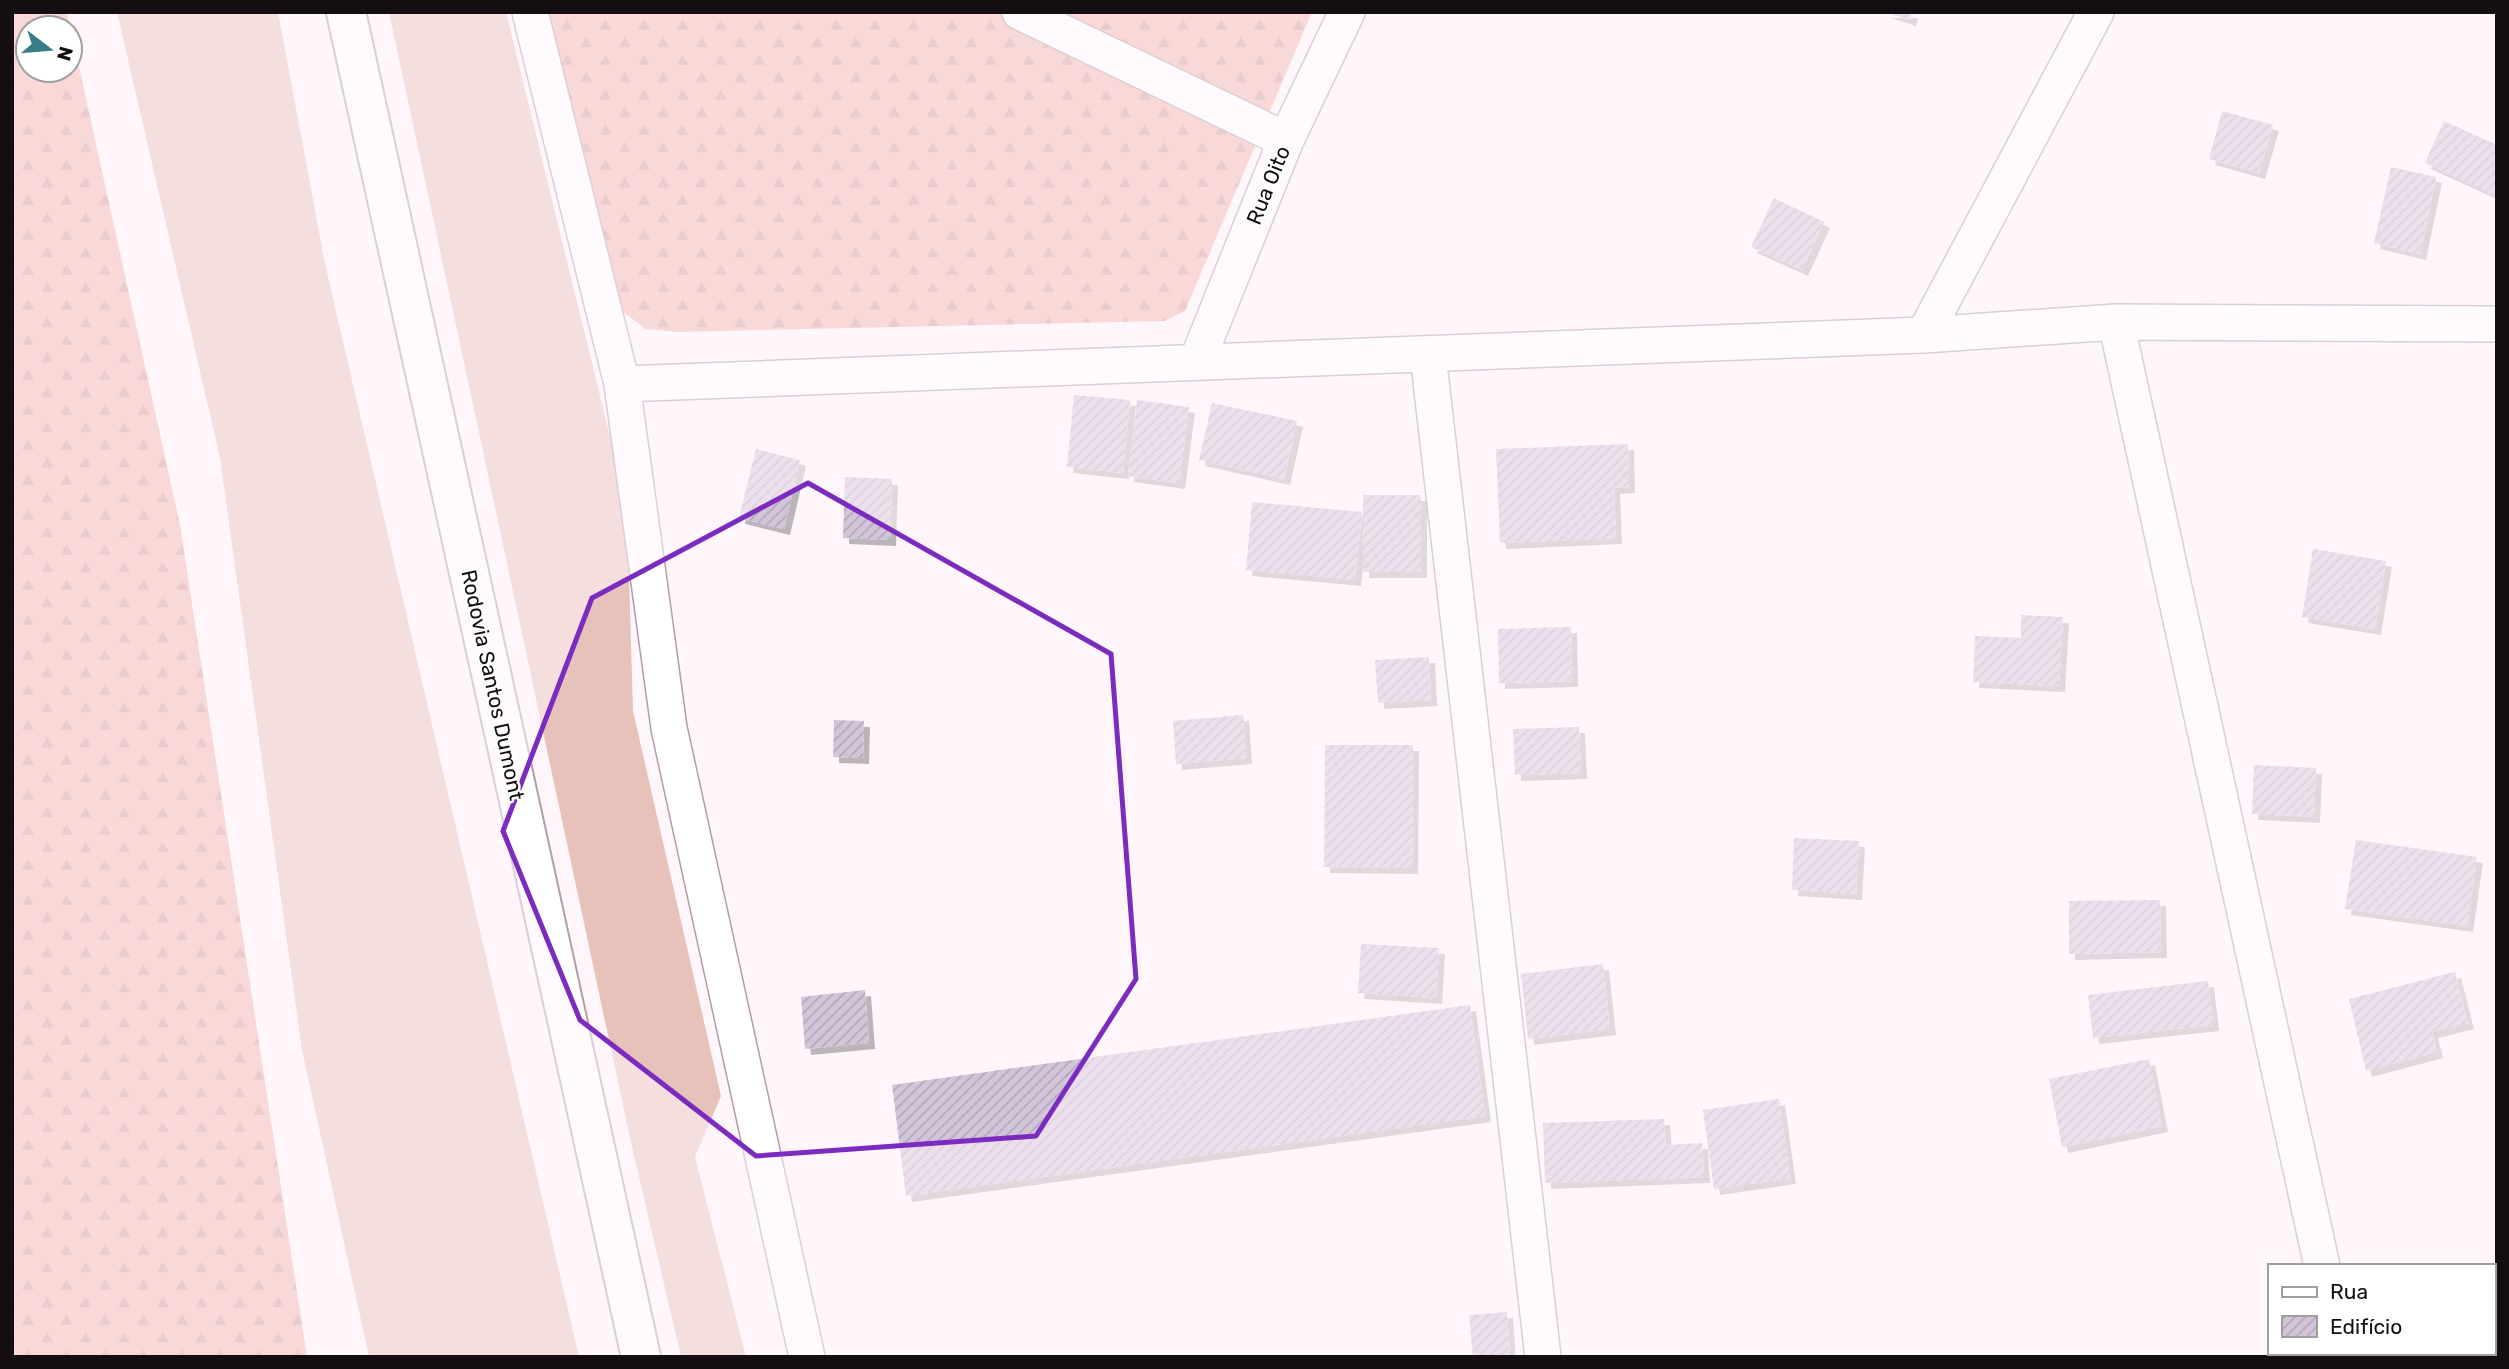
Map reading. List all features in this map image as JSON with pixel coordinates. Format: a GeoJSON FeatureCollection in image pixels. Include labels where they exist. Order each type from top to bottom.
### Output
{"type":"FeatureCollection","features":[{"type":"Feature","properties":{"kind":"highway","name":"Rodovia Santos Dumont"},"geometry":{"type":"LineString","coordinates":[[346,12],[641,1357]]}},
{"type":"Feature","properties":{"kind":"street"},"geometry":{"type":"LineString","coordinates":[[530,12],[622,384],[669,728],[807,1357]]}},
{"type":"Feature","properties":{"kind":"street"},"geometry":{"type":"LineString","coordinates":[[1020,12],[1286,140]]}},
{"type":"Feature","properties":{"kind":"street","name":"Rua Oito"},"geometry":{"type":"LineString","coordinates":[[1197,361],[1286,140],[1347,12]]}},
{"type":"Feature","properties":{"kind":"street"},"geometry":{"type":"LineString","coordinates":[[1924,335],[2096,12]]}},
{"type":"Feature","properties":{"kind":"street"},"geometry":{"type":"LineString","coordinates":[[622,384],[1924,335],[2116,322],[2497,324]]}},
{"type":"Feature","properties":{"kind":"street"},"geometry":{"type":"LineString","coordinates":[[2116,322],[2322,1264]]}},
{"type":"Feature","properties":{"kind":"street"},"geometry":{"type":"LineString","coordinates":[[1428,355],[1543,1357]]}},
{"type":"Feature","properties":{"kind":"highlighted area"},"geometry":{"type":"Polygon","coordinates":[[[808,483],[1111,654],[1136,979],[1036,1136],[756,1156],[580,1020],[503,831],[592,598],[808,483]]]}},
{"type":"Feature","properties":{"kind":"shaded area"},"geometry":{"type":"Polygon","coordinates":[[[117,12],[278,12],[325,264],[579,1357],[369,1357],[302,1050],[220,458],[117,12]]]}},
{"type":"Feature","properties":{"kind":"shaded area"},"geometry":{"type":"Polygon","coordinates":[[[389,12],[506,12],[612,445],[629,576],[633,711],[721,1096],[695,1157],[746,1357],[681,1357],[630,1138],[389,12]]]}},
{"type":"Feature","properties":{"kind":"green space"},"geometry":{"type":"Polygon","coordinates":[[[12,12],[67,12],[14,14],[14,84],[83,84],[180,525],[307,1357],[12,1357],[12,12]]]}},
{"type":"Feature","properties":{"kind":"green space"},"geometry":{"type":"Polygon","coordinates":[[[543,12],[1312,12],[1185,311],[1165,321],[677,332],[646,329],[615,306],[543,12]]]}},
{"type":"Feature","properties":{"kind":"building"},"geometry":{"type":"Polygon","coordinates":[[[1885,12],[1912,12],[1910,20],[1885,12]]]}},
{"type":"Feature","properties":{"kind":"building"},"geometry":{"type":"Polygon","coordinates":[[[2222,111],[2273,125],[2259,173],[2209,159],[2222,111]]]}},
{"type":"Feature","properties":{"kind":"building"},"geometry":{"type":"Polygon","coordinates":[[[2444,121],[2497,145],[2497,196],[2425,163],[2444,121]]]}},
{"type":"Feature","properties":{"kind":"building"},"geometry":{"type":"Polygon","coordinates":[[[2391,167],[2436,177],[2420,254],[2374,243],[2391,167]]]}},
{"type":"Feature","properties":{"kind":"building"},"geometry":{"type":"Polygon","coordinates":[[[1774,198],[1824,222],[1802,270],[1751,247],[1774,198]]]}},
{"type":"Feature","properties":{"kind":"building"},"geometry":{"type":"Polygon","coordinates":[[[1074,395],[1130,400],[1123,473],[1067,467],[1074,395]]]}},
{"type":"Feature","properties":{"kind":"building"},"geometry":{"type":"Polygon","coordinates":[[[1137,400],[1189,407],[1179,483],[1128,476],[1137,400]]]}},
{"type":"Feature","properties":{"kind":"building"},"geometry":{"type":"Polygon","coordinates":[[[1212,403],[1297,421],[1284,479],[1199,460],[1212,403]]]}},
{"type":"Feature","properties":{"kind":"building"},"geometry":{"type":"Polygon","coordinates":[[[1628,444],[1629,487],[1614,488],[1616,538],[1500,543],[1496,449],[1628,444]]]}},
{"type":"Feature","properties":{"kind":"building"},"geometry":{"type":"Polygon","coordinates":[[[756,449],[800,460],[784,529],[739,518],[756,449]]]}},
{"type":"Feature","properties":{"kind":"building"},"geometry":{"type":"Polygon","coordinates":[[[845,477],[892,479],[890,540],[843,538],[845,477]]]}},
{"type":"Feature","properties":{"kind":"building"},"geometry":{"type":"Polygon","coordinates":[[[1363,495],[1421,495],[1421,572],[1363,572],[1363,495]]]}},
{"type":"Feature","properties":{"kind":"building"},"geometry":{"type":"Polygon","coordinates":[[[1252,502],[1362,512],[1355,580],[1246,570],[1252,502]]]}},
{"type":"Feature","properties":{"kind":"building"},"geometry":{"type":"Polygon","coordinates":[[[2313,549],[2386,561],[2375,629],[2302,617],[2313,549]]]}},
{"type":"Feature","properties":{"kind":"building"},"geometry":{"type":"Polygon","coordinates":[[[2021,615],[2063,617],[2059,686],[1973,682],[1975,636],[2021,638],[2021,615]]]}},
{"type":"Feature","properties":{"kind":"building"},"geometry":{"type":"Polygon","coordinates":[[[1571,627],[1572,681],[1499,683],[1498,629],[1571,627]]]}},
{"type":"Feature","properties":{"kind":"building"},"geometry":{"type":"Polygon","coordinates":[[[1429,657],[1431,700],[1378,703],[1375,660],[1429,657]]]}},
{"type":"Feature","properties":{"kind":"building"},"geometry":{"type":"Polygon","coordinates":[[[1243,715],[1246,758],[1176,764],[1173,721],[1243,715]]]}},
{"type":"Feature","properties":{"kind":"building"},"geometry":{"type":"Polygon","coordinates":[[[834,720],[864,721],[863,758],[833,757],[834,720]]]}},
{"type":"Feature","properties":{"kind":"building"},"geometry":{"type":"Polygon","coordinates":[[[1579,727],[1581,773],[1515,775],[1513,729],[1579,727]]]}},
{"type":"Feature","properties":{"kind":"building"},"geometry":{"type":"Polygon","coordinates":[[[1325,745],[1413,745],[1412,868],[1324,867],[1325,745]]]}},
{"type":"Feature","properties":{"kind":"building"},"geometry":{"type":"Polygon","coordinates":[[[2254,765],[2316,768],[2314,817],[2252,814],[2254,765]]]}},
{"type":"Feature","properties":{"kind":"building"},"geometry":{"type":"Polygon","coordinates":[[[1794,838],[1859,841],[1856,894],[1792,890],[1794,838]]]}},
{"type":"Feature","properties":{"kind":"building"},"geometry":{"type":"Polygon","coordinates":[[[2356,840],[2477,857],[2467,926],[2345,909],[2356,840]]]}},
{"type":"Feature","properties":{"kind":"building"},"geometry":{"type":"Polygon","coordinates":[[[2160,900],[2161,952],[2069,954],[2069,901],[2160,900]]]}},
{"type":"Feature","properties":{"kind":"building"},"geometry":{"type":"Polygon","coordinates":[[[1361,944],[1439,948],[1436,998],[1358,993],[1361,944]]]}},
{"type":"Feature","properties":{"kind":"building"},"geometry":{"type":"Polygon","coordinates":[[[1603,964],[1610,1029],[1528,1039],[1521,974],[1603,964]]]}},
{"type":"Feature","properties":{"kind":"building"},"geometry":{"type":"Polygon","coordinates":[[[2455,972],[2468,1023],[2432,1032],[2437,1052],[2366,1071],[2349,999],[2455,972]]]}},
{"type":"Feature","properties":{"kind":"building"},"geometry":{"type":"Polygon","coordinates":[[[2208,981],[2213,1025],[2093,1038],[2088,995],[2208,981]]]}},
{"type":"Feature","properties":{"kind":"building"},"geometry":{"type":"Polygon","coordinates":[[[865,990],[869,1043],[805,1049],[801,997],[865,990]]]}},
{"type":"Feature","properties":{"kind":"building"},"geometry":{"type":"Polygon","coordinates":[[[1470,1005],[1485,1116],[906,1196],[892,1085],[1470,1005]]]}},
{"type":"Feature","properties":{"kind":"building"},"geometry":{"type":"Polygon","coordinates":[[[2149,1059],[2162,1126],[2062,1147],[2049,1079],[2149,1059]]]}},
{"type":"Feature","properties":{"kind":"building"},"geometry":{"type":"Polygon","coordinates":[[[1779,1099],[1790,1178],[1714,1189],[1703,1110],[1779,1099]]]}},
{"type":"Feature","properties":{"kind":"building"},"geometry":{"type":"Polygon","coordinates":[[[1664,1119],[1666,1145],[1702,1143],[1704,1177],[1545,1183],[1543,1123],[1664,1119]]]}},
{"type":"Feature","properties":{"kind":"building"},"geometry":{"type":"Polygon","coordinates":[[[1507,1312],[1510,1357],[1473,1357],[1469,1315],[1507,1312]]]}}]}
